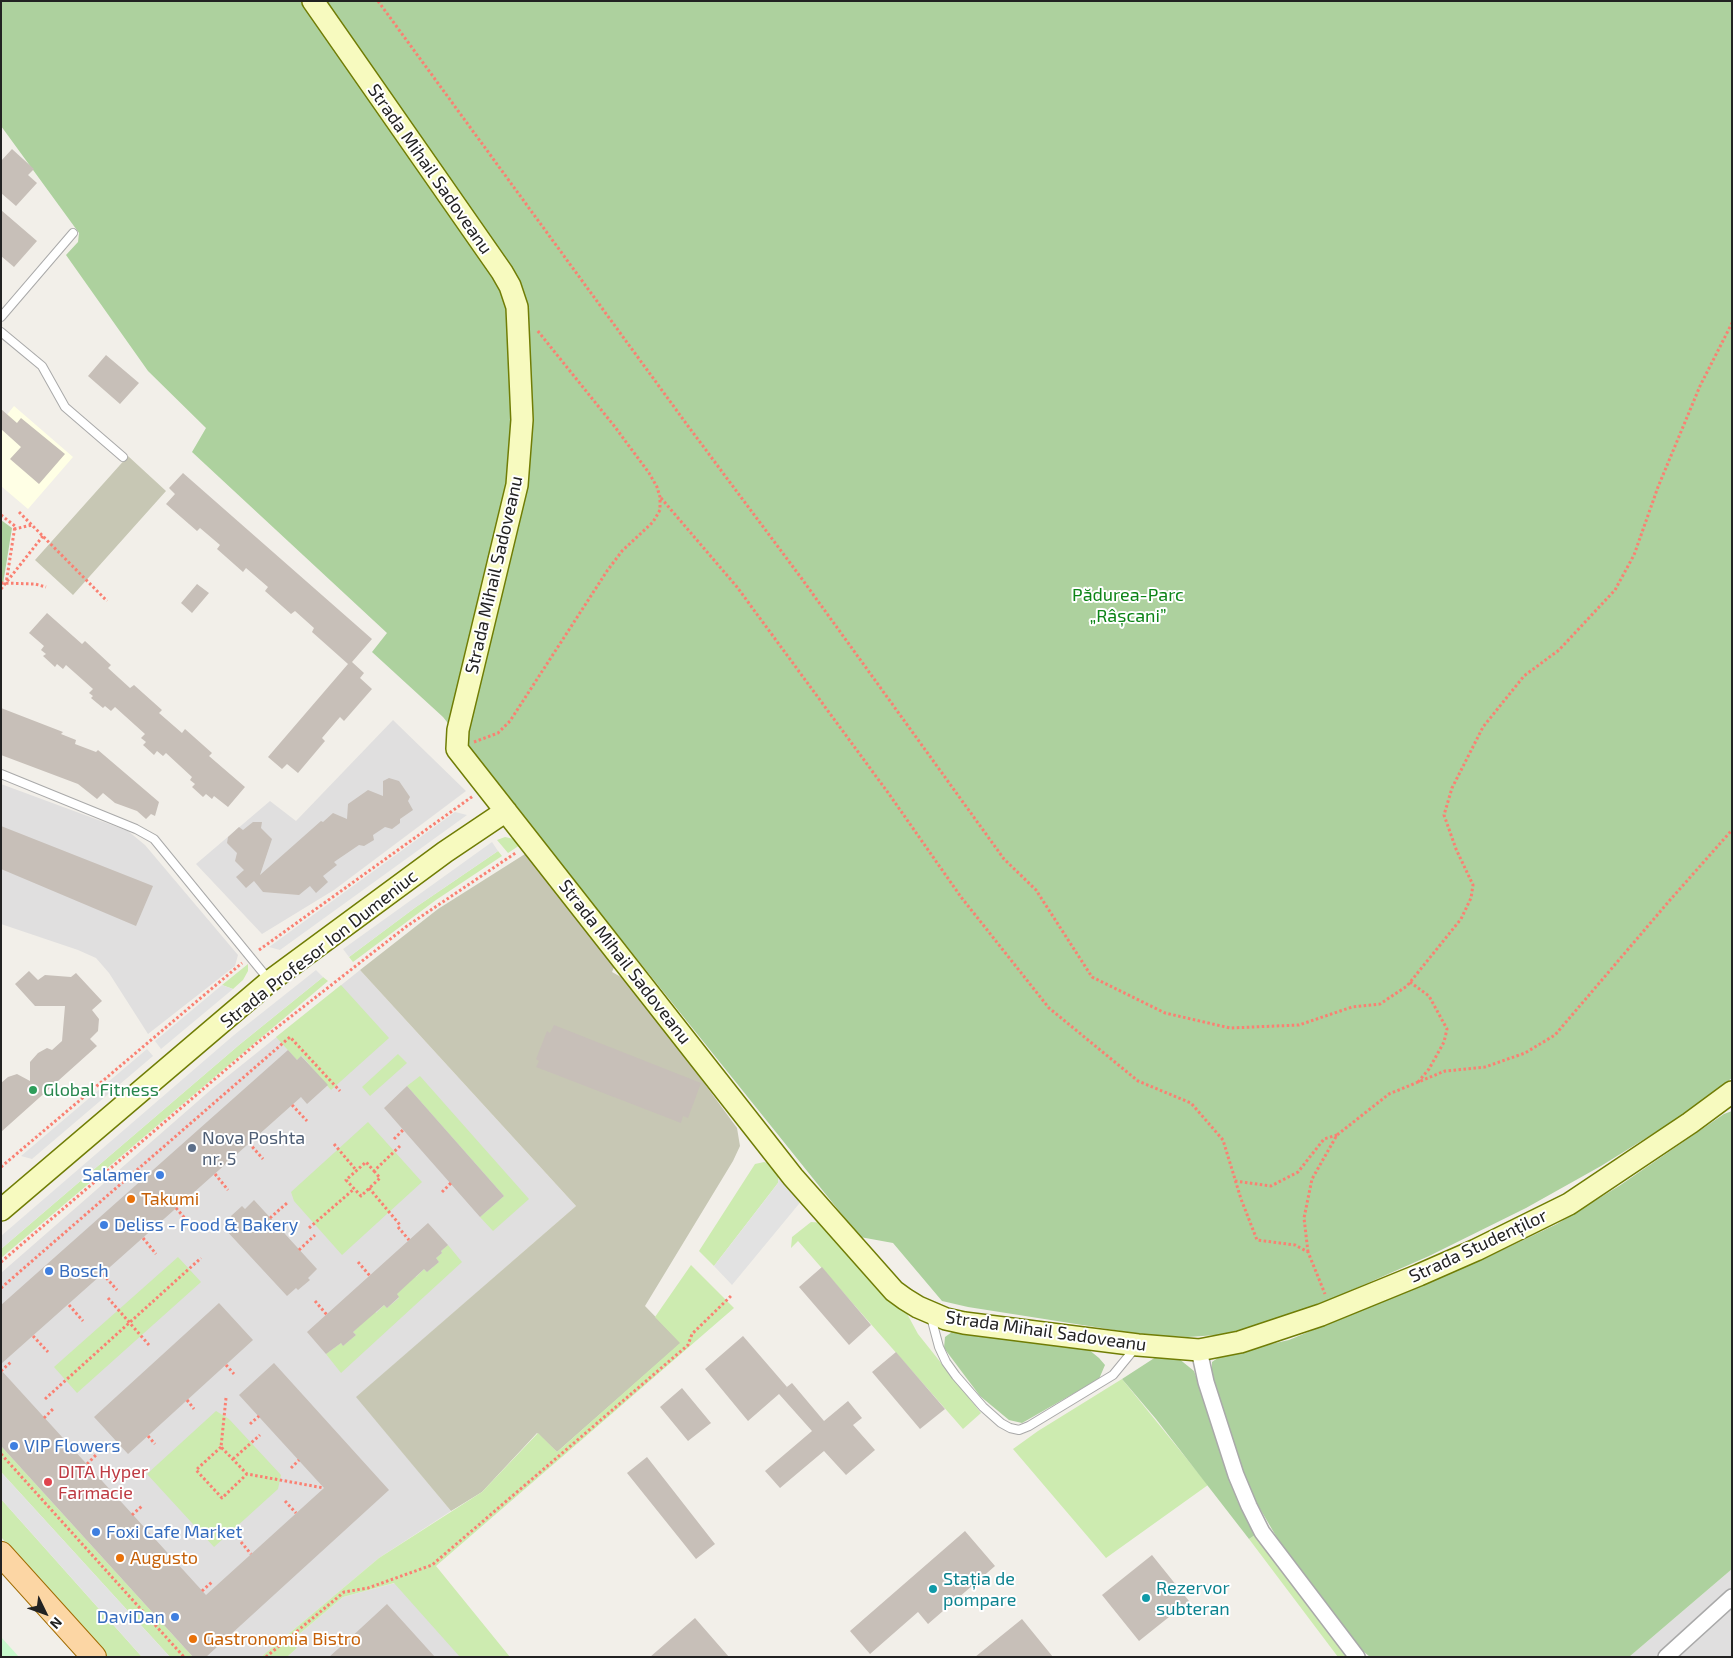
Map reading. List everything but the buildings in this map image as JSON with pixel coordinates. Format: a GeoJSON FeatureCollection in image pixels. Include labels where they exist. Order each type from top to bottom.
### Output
{"type":"FeatureCollection","features":[{"type":"Feature","properties":{"kind":"main road","name":"Strada Mihail Sadoveanu"},"geometry":{"type":"LineString","coordinates":[[313,1],[502,272],[510,286],[517,307],[522,420],[517,485],[458,730],[457,749],[806,1192],[894,1291],[918,1307],[946,1319],[964,1323],[1138,1346],[1199,1350]]}},
{"type":"Feature","properties":{"kind":"main road","name":"Strada Profesor Ion Dumeniuc"},"geometry":{"type":"LineString","coordinates":[[1,1210],[270,981],[445,852],[506,811]]}},
{"type":"Feature","properties":{"kind":"main road","name":"Strada Studenților"},"geometry":{"type":"LineString","coordinates":[[1199,1350],[1240,1342],[1334,1310],[1476,1250],[1569,1204],[1674,1134],[1732,1092]]}},
{"type":"Feature","properties":{"kind":"main road"},"geometry":{"type":"LineString","coordinates":[[1,1554],[94,1657]]}},
{"type":"Feature","properties":{"kind":"street"},"geometry":{"type":"LineString","coordinates":[[1199,1350],[1206,1382],[1236,1475],[1262,1532],[1357,1657]]}},
{"type":"Feature","properties":{"kind":"street"},"geometry":{"type":"LineString","coordinates":[[1666,1657],[1732,1597]]}},
{"type":"Feature","properties":{"kind":"lane"},"geometry":{"type":"LineString","coordinates":[[1,317],[73,233]]}},
{"type":"Feature","properties":{"kind":"lane"},"geometry":{"type":"LineString","coordinates":[[1,332],[42,366],[64,407],[123,457]]}},
{"type":"Feature","properties":{"kind":"lane"},"geometry":{"type":"LineString","coordinates":[[1,774],[136,829],[154,839],[270,981]]}},
{"type":"Feature","properties":{"kind":"lane"},"geometry":{"type":"LineString","coordinates":[[930,1312],[939,1347],[946,1362],[956,1376],[983,1407],[1001,1423],[1018,1430],[1029,1426],[1113,1376],[1138,1346]]}},
{"type":"Feature","properties":{"kind":"path"},"geometry":{"type":"LineString","coordinates":[[378,1],[808,587],[1004,859],[1036,890],[1092,977],[1165,1013],[1230,1028],[1299,1025],[1352,1007],[1380,1004],[1407,986],[1461,918],[1470,898],[1473,885],[1456,849],[1444,815],[1452,788],[1483,727],[1524,676],[1559,650],[1615,590],[1634,555],[1658,487],[1700,386],[1732,323]]}},
{"type":"Feature","properties":{"kind":"path"},"geometry":{"type":"LineString","coordinates":[[457,749],[498,733],[510,721],[607,570],[622,551],[653,522],[660,510],[660,497],[657,487],[644,465],[517,307]]}},
{"type":"Feature","properties":{"kind":"path"},"geometry":{"type":"LineString","coordinates":[[660,497],[737,587],[889,794],[961,897],[1049,1008],[1138,1081],[1191,1103],[1223,1140],[1235,1181],[1257,1240],[1295,1246],[1308,1252]]}},
{"type":"Feature","properties":{"kind":"path"},"geometry":{"type":"LineString","coordinates":[[19,512],[107,601]]}},
{"type":"Feature","properties":{"kind":"path"},"geometry":{"type":"LineString","coordinates":[[1,516],[15,526],[1,589]]}},
{"type":"Feature","properties":{"kind":"path"},"geometry":{"type":"LineString","coordinates":[[14,529],[32,525]]}},
{"type":"Feature","properties":{"kind":"path"},"geometry":{"type":"LineString","coordinates":[[3,584],[43,536]]}},
{"type":"Feature","properties":{"kind":"path"},"geometry":{"type":"LineString","coordinates":[[3,584],[46,586]]}},
{"type":"Feature","properties":{"kind":"path"},"geometry":{"type":"LineString","coordinates":[[1235,1181],[1271,1186],[1298,1172],[1324,1139],[1337,1135],[1389,1094],[1445,1071],[1485,1067],[1525,1053],[1555,1035],[1732,830]]}},
{"type":"Feature","properties":{"kind":"path"},"geometry":{"type":"LineString","coordinates":[[1,1262],[257,1043],[407,926],[507,858]]}},
{"type":"Feature","properties":{"kind":"path"},"geometry":{"type":"LineString","coordinates":[[1410,982],[1429,996],[1446,1028],[1444,1042],[1418,1082]]}},
{"type":"Feature","properties":{"kind":"path"},"geometry":{"type":"LineString","coordinates":[[1,1288],[290,1037],[340,1091]]}},
{"type":"Feature","properties":{"kind":"path"},"geometry":{"type":"LineString","coordinates":[[292,1105],[306,1121]]}},
{"type":"Feature","properties":{"kind":"path"},"geometry":{"type":"LineString","coordinates":[[394,1139],[403,1130]]}},
{"type":"Feature","properties":{"kind":"path"},"geometry":{"type":"LineString","coordinates":[[1334,1310],[1308,1252],[1304,1218],[1312,1179],[1337,1135]]}},
{"type":"Feature","properties":{"kind":"path"},"geometry":{"type":"LineString","coordinates":[[249,1143],[263,1159]]}},
{"type":"Feature","properties":{"kind":"path"},"geometry":{"type":"LineString","coordinates":[[334,1144],[356,1170]]}},
{"type":"Feature","properties":{"kind":"path"},"geometry":{"type":"LineString","coordinates":[[374,1171],[400,1146]]}},
{"type":"Feature","properties":{"kind":"path"},"geometry":{"type":"LineString","coordinates":[[366,1162],[374,1171],[380,1178],[360,1196],[346,1180],[366,1162]]}},
{"type":"Feature","properties":{"kind":"path"},"geometry":{"type":"LineString","coordinates":[[215,1174],[228,1190]]}},
{"type":"Feature","properties":{"kind":"path"},"geometry":{"type":"LineString","coordinates":[[442,1192],[450,1183]]}},
{"type":"Feature","properties":{"kind":"path"},"geometry":{"type":"LineString","coordinates":[[369,1188],[410,1240]]}},
{"type":"Feature","properties":{"kind":"path"},"geometry":{"type":"LineString","coordinates":[[309,1228],[354,1189]]}},
{"type":"Feature","properties":{"kind":"path"},"geometry":{"type":"LineString","coordinates":[[270,1218],[287,1204]]}},
{"type":"Feature","properties":{"kind":"path"},"geometry":{"type":"LineString","coordinates":[[176,1208],[190,1224]]}},
{"type":"Feature","properties":{"kind":"path"},"geometry":{"type":"LineString","coordinates":[[299,1250],[315,1235]]}},
{"type":"Feature","properties":{"kind":"path"},"geometry":{"type":"LineString","coordinates":[[143,1238],[156,1254]]}},
{"type":"Feature","properties":{"kind":"path"},"geometry":{"type":"LineString","coordinates":[[45,1399],[201,1258]]}},
{"type":"Feature","properties":{"kind":"path"},"geometry":{"type":"LineString","coordinates":[[358,1262],[370,1276]]}},
{"type":"Feature","properties":{"kind":"path"},"geometry":{"type":"LineString","coordinates":[[103,1274],[117,1290]]}},
{"type":"Feature","properties":{"kind":"path"},"geometry":{"type":"LineString","coordinates":[[266,1657],[344,1592],[368,1588],[432,1565],[688,1345],[692,1334],[732,1295]]}},
{"type":"Feature","properties":{"kind":"path"},"geometry":{"type":"LineString","coordinates":[[108,1298],[149,1345]]}},
{"type":"Feature","properties":{"kind":"path"},"geometry":{"type":"LineString","coordinates":[[315,1301],[327,1315]]}},
{"type":"Feature","properties":{"kind":"path"},"geometry":{"type":"LineString","coordinates":[[69,1304],[83,1321]]}},
{"type":"Feature","properties":{"kind":"path"},"geometry":{"type":"LineString","coordinates":[[33,1336],[48,1352]]}},
{"type":"Feature","properties":{"kind":"path"},"geometry":{"type":"LineString","coordinates":[[1,1371],[12,1362]]}},
{"type":"Feature","properties":{"kind":"path"},"geometry":{"type":"LineString","coordinates":[[226,1365],[234,1374]]}},
{"type":"Feature","properties":{"kind":"path"},"geometry":{"type":"LineString","coordinates":[[226,1398],[221,1447],[196,1470],[222,1498],[247,1474]]}},
{"type":"Feature","properties":{"kind":"path"},"geometry":{"type":"LineString","coordinates":[[187,1400],[194,1409]]}},
{"type":"Feature","properties":{"kind":"path"},"geometry":{"type":"LineString","coordinates":[[44,1418],[54,1408]]}},
{"type":"Feature","properties":{"kind":"path"},"geometry":{"type":"LineString","coordinates":[[250,1424],[259,1416]]}},
{"type":"Feature","properties":{"kind":"path"},"geometry":{"type":"LineString","coordinates":[[233,1459],[260,1435]]}},
{"type":"Feature","properties":{"kind":"path"},"geometry":{"type":"LineString","coordinates":[[148,1436],[155,1444]]}},
{"type":"Feature","properties":{"kind":"path"},"geometry":{"type":"LineString","coordinates":[[221,1447],[247,1474],[324,1488]]}},
{"type":"Feature","properties":{"kind":"path"},"geometry":{"type":"LineString","coordinates":[[1,1454],[184,1657]]}},
{"type":"Feature","properties":{"kind":"path"},"geometry":{"type":"LineString","coordinates":[[87,1464],[96,1455]]}},
{"type":"Feature","properties":{"kind":"path"},"geometry":{"type":"LineString","coordinates":[[290,1468],[299,1460]]}},
{"type":"Feature","properties":{"kind":"path"},"geometry":{"type":"LineString","coordinates":[[285,1501],[296,1513]]}},
{"type":"Feature","properties":{"kind":"path"},"geometry":{"type":"LineString","coordinates":[[132,1515],[142,1506]]}},
{"type":"Feature","properties":{"kind":"path"},"geometry":{"type":"LineString","coordinates":[[241,1542],[251,1554]]}},
{"type":"Feature","properties":{"kind":"path"},"geometry":{"type":"LineString","coordinates":[[177,1564],[187,1555]]}},
{"type":"Feature","properties":{"kind":"path"},"geometry":{"type":"LineString","coordinates":[[202,1591],[212,1582]]}},
{"type":"Feature","properties":{"kind":"shaded area"},"geometry":{"type":"Polygon","coordinates":[[[14,406],[73,457],[28,509],[1,486],[1,422],[14,406]]]}},
{"type":"Feature","properties":{"kind":"shaded area"},"geometry":{"type":"Polygon","coordinates":[[[128,456],[166,491],[73,595],[35,560],[128,456]]]}},
{"type":"Feature","properties":{"kind":"shaded area"},"geometry":{"type":"Polygon","coordinates":[[[393,720],[466,791],[334,890],[262,934],[196,864],[270,801],[296,821],[393,720]]]}},
{"type":"Feature","properties":{"kind":"shaded area"},"geometry":{"type":"Polygon","coordinates":[[[1,784],[128,831],[145,845],[238,955],[235,966],[148,1034],[109,973],[96,958],[1,924],[1,784]]]}},
{"type":"Feature","properties":{"kind":"shaded area"},"geometry":{"type":"Polygon","coordinates":[[[455,812],[467,815],[280,950],[269,947],[455,812]]]}},
{"type":"Feature","properties":{"kind":"shaded area"},"geometry":{"type":"Polygon","coordinates":[[[492,842],[498,851],[416,907],[349,957],[343,949],[492,842]]]}},
{"type":"Feature","properties":{"kind":"shaded area"},"geometry":{"type":"Polygon","coordinates":[[[525,854],[615,965],[612,972],[630,982],[737,1128],[740,1146],[733,1161],[645,1306],[681,1343],[557,1452],[537,1433],[482,1492],[451,1511],[356,1397],[576,1206],[360,970],[438,909],[525,854]]]}},
{"type":"Feature","properties":{"kind":"shaded area"},"geometry":{"type":"Polygon","coordinates":[[[316,970],[323,977],[239,1045],[1,1249],[1,1236],[234,1035],[316,970]]]}},
{"type":"Feature","properties":{"kind":"shaded area"},"geometry":{"type":"Polygon","coordinates":[[[360,970],[576,1206],[357,1397],[451,1511],[379,1558],[261,1657],[193,1657],[1,1446],[1,1273],[213,1088],[360,970]]]}},
{"type":"Feature","properties":{"kind":"shaded area"},"geometry":{"type":"Polygon","coordinates":[[[222,985],[233,989],[161,1049],[155,1041],[222,985]]]}},
{"type":"Feature","properties":{"kind":"shaded area"},"geometry":{"type":"Polygon","coordinates":[[[147,1049],[153,1056],[32,1159],[21,1156],[147,1049]]]}},
{"type":"Feature","properties":{"kind":"shaded area"},"geometry":{"type":"Polygon","coordinates":[[[779,1171],[803,1199],[732,1285],[714,1266],[778,1183],[779,1171]]]}},
{"type":"Feature","properties":{"kind":"shaded area"},"geometry":{"type":"Polygon","coordinates":[[[1,1472],[170,1657],[142,1657],[1,1499],[1,1472]]]}},
{"type":"Feature","properties":{"kind":"shaded area"},"geometry":{"type":"Polygon","coordinates":[[[1732,1569],[1732,1657],[1629,1657],[1732,1569]]]}},
{"type":"Feature","properties":{"kind":"shaded area"},"geometry":{"type":"Polygon","coordinates":[[[395,1583],[510,1657],[287,1657],[297,1648],[291,1641],[343,1597],[395,1583]]]}},
{"type":"Feature","properties":{"kind":"green space","name":"Pădurea-Parc „Râșcani”"},"geometry":{"type":"Polygon","coordinates":[[[1,1],[1732,1],[1732,1078],[1683,1115],[1601,1166],[1526,1208],[1429,1256],[1318,1305],[1231,1334],[1188,1337],[1146,1335],[968,1307],[942,1301],[893,1243],[860,1237],[443,717],[372,652],[387,633],[192,452],[206,428],[148,371],[66,255],[78,242],[79,233],[1,126],[1,1]]]}},
{"type":"Feature","properties":{"kind":"green space"},"geometry":{"type":"Polygon","coordinates":[[[1,520],[12,528],[3,584],[1,586],[1,520]]]}},
{"type":"Feature","properties":{"kind":"green space"},"geometry":{"type":"Polygon","coordinates":[[[505,837],[523,843],[508,853],[497,840],[505,837]]]}},
{"type":"Feature","properties":{"kind":"green space"},"geometry":{"type":"Polygon","coordinates":[[[498,851],[502,856],[436,900],[353,962],[349,957],[416,907],[498,851]]]}},
{"type":"Feature","properties":{"kind":"green space"},"geometry":{"type":"Polygon","coordinates":[[[248,964],[248,971],[243,980],[233,989],[222,985],[248,964]]]}},
{"type":"Feature","properties":{"kind":"green space"},"geometry":{"type":"Polygon","coordinates":[[[323,977],[328,981],[1,1258],[1,1249],[239,1045],[323,977]]]}},
{"type":"Feature","properties":{"kind":"green space"},"geometry":{"type":"Polygon","coordinates":[[[341,985],[389,1038],[331,1090],[302,1056],[297,1060],[276,1037],[341,985]]]}},
{"type":"Feature","properties":{"kind":"green space"},"geometry":{"type":"Polygon","coordinates":[[[398,1054],[407,1063],[370,1096],[362,1087],[398,1054]]]}},
{"type":"Feature","properties":{"kind":"green space"},"geometry":{"type":"Polygon","coordinates":[[[420,1076],[529,1199],[493,1231],[480,1217],[504,1196],[407,1086],[420,1076]]]}},
{"type":"Feature","properties":{"kind":"green space"},"geometry":{"type":"Polygon","coordinates":[[[1732,1111],[1732,1569],[1629,1657],[1370,1657],[1356,1645],[1283,1548],[1249,1490],[1212,1381],[1212,1362],[1222,1355],[1289,1340],[1488,1257],[1557,1224],[1619,1186],[1724,1114],[1732,1111]]]}},
{"type":"Feature","properties":{"kind":"green space"},"geometry":{"type":"Polygon","coordinates":[[[368,1122],[422,1182],[342,1255],[294,1201],[291,1192],[368,1122]]]}},
{"type":"Feature","properties":{"kind":"green space"},"geometry":{"type":"Polygon","coordinates":[[[764,1162],[771,1164],[779,1171],[778,1183],[714,1266],[699,1251],[755,1164],[764,1162]]]}},
{"type":"Feature","properties":{"kind":"green space"},"geometry":{"type":"Polygon","coordinates":[[[811,1222],[826,1223],[905,1310],[918,1334],[981,1413],[963,1429],[798,1241],[791,1248],[792,1237],[811,1222]]]}},
{"type":"Feature","properties":{"kind":"green space"},"geometry":{"type":"Polygon","coordinates":[[[448,1245],[462,1262],[341,1373],[326,1354],[341,1343],[343,1346],[356,1335],[353,1332],[375,1311],[376,1313],[384,1305],[387,1308],[399,1298],[397,1294],[414,1276],[416,1277],[424,1269],[427,1272],[439,1262],[436,1258],[448,1245]]]}},
{"type":"Feature","properties":{"kind":"green space"},"geometry":{"type":"Polygon","coordinates":[[[178,1257],[201,1282],[77,1393],[54,1367],[178,1257]]]}},
{"type":"Feature","properties":{"kind":"green space"},"geometry":{"type":"Polygon","coordinates":[[[691,1265],[734,1308],[436,1566],[510,1657],[460,1657],[394,1583],[343,1597],[291,1641],[297,1648],[287,1657],[261,1657],[379,1558],[482,1492],[538,1433],[557,1452],[680,1343],[655,1317],[691,1265]]]}},
{"type":"Feature","properties":{"kind":"green space"},"geometry":{"type":"Polygon","coordinates":[[[952,1332],[1088,1349],[1105,1365],[1099,1379],[1022,1423],[1009,1420],[980,1396],[944,1348],[945,1337],[952,1332]]]}},
{"type":"Feature","properties":{"kind":"green space"},"geometry":{"type":"Polygon","coordinates":[[[1159,1355],[1178,1358],[1194,1371],[1224,1455],[1237,1500],[1255,1535],[1249,1539],[1156,1419],[1122,1379],[1159,1355]]]}},
{"type":"Feature","properties":{"kind":"green space"},"geometry":{"type":"Polygon","coordinates":[[[1122,1379],[1208,1485],[1106,1558],[1013,1449],[1038,1431],[1122,1379]]]}},
{"type":"Feature","properties":{"kind":"green space"},"geometry":{"type":"Polygon","coordinates":[[[216,1411],[229,1419],[281,1475],[278,1489],[214,1547],[147,1474],[216,1411]]]}},
{"type":"Feature","properties":{"kind":"green space"},"geometry":{"type":"Polygon","coordinates":[[[1,1446],[193,1657],[170,1657],[1,1472],[1,1446]]]}},
{"type":"Feature","properties":{"kind":"green space"},"geometry":{"type":"Polygon","coordinates":[[[1,1499],[142,1657],[108,1657],[1,1537],[1,1499]]]}},
{"type":"Feature","properties":{"kind":"green space"},"geometry":{"type":"Polygon","coordinates":[[[1255,1535],[1348,1657],[1338,1657],[1249,1539],[1255,1535]]]}},
{"type":"Feature","properties":{"kind":"green space"},"geometry":{"type":"Polygon","coordinates":[[[1,1637],[19,1657],[1,1657],[1,1637]]]}},
{"type":"Feature","properties":{"kind":"place","name":"Global Fitness"},"geometry":{"type":"Point","coordinates":[33,1090]}},
{"type":"Feature","properties":{"kind":"place","name":"Nova Poshta nr. 5"},"geometry":{"type":"Point","coordinates":[192,1148]}},
{"type":"Feature","properties":{"kind":"place","name":"Salamer"},"geometry":{"type":"Point","coordinates":[160,1175]}},
{"type":"Feature","properties":{"kind":"place","name":"Takumi"},"geometry":{"type":"Point","coordinates":[131,1199]}},
{"type":"Feature","properties":{"kind":"place","name":"Deliss - Food & Bakery"},"geometry":{"type":"Point","coordinates":[104,1225]}},
{"type":"Feature","properties":{"kind":"place","name":"Bosch"},"geometry":{"type":"Point","coordinates":[49,1271]}},
{"type":"Feature","properties":{"kind":"place","name":"VIP Flowers"},"geometry":{"type":"Point","coordinates":[14,1446]}},
{"type":"Feature","properties":{"kind":"place","name":"DITA Hyper Farmacie"},"geometry":{"type":"Point","coordinates":[48,1482]}},
{"type":"Feature","properties":{"kind":"place","name":"Foxi Cafe Market"},"geometry":{"type":"Point","coordinates":[96,1532]}},
{"type":"Feature","properties":{"kind":"place","name":"Augusto"},"geometry":{"type":"Point","coordinates":[120,1558]}},
{"type":"Feature","properties":{"kind":"place","name":"Stația de pompare"},"geometry":{"type":"Point","coordinates":[933,1589]}},
{"type":"Feature","properties":{"kind":"place","name":"Rezervor subteran"},"geometry":{"type":"Point","coordinates":[1146,1598]}},
{"type":"Feature","properties":{"kind":"place","name":"DaviDan"},"geometry":{"type":"Point","coordinates":[175,1617]}},
{"type":"Feature","properties":{"kind":"place","name":"Gastronomia Bistro"},"geometry":{"type":"Point","coordinates":[193,1639]}}]}
